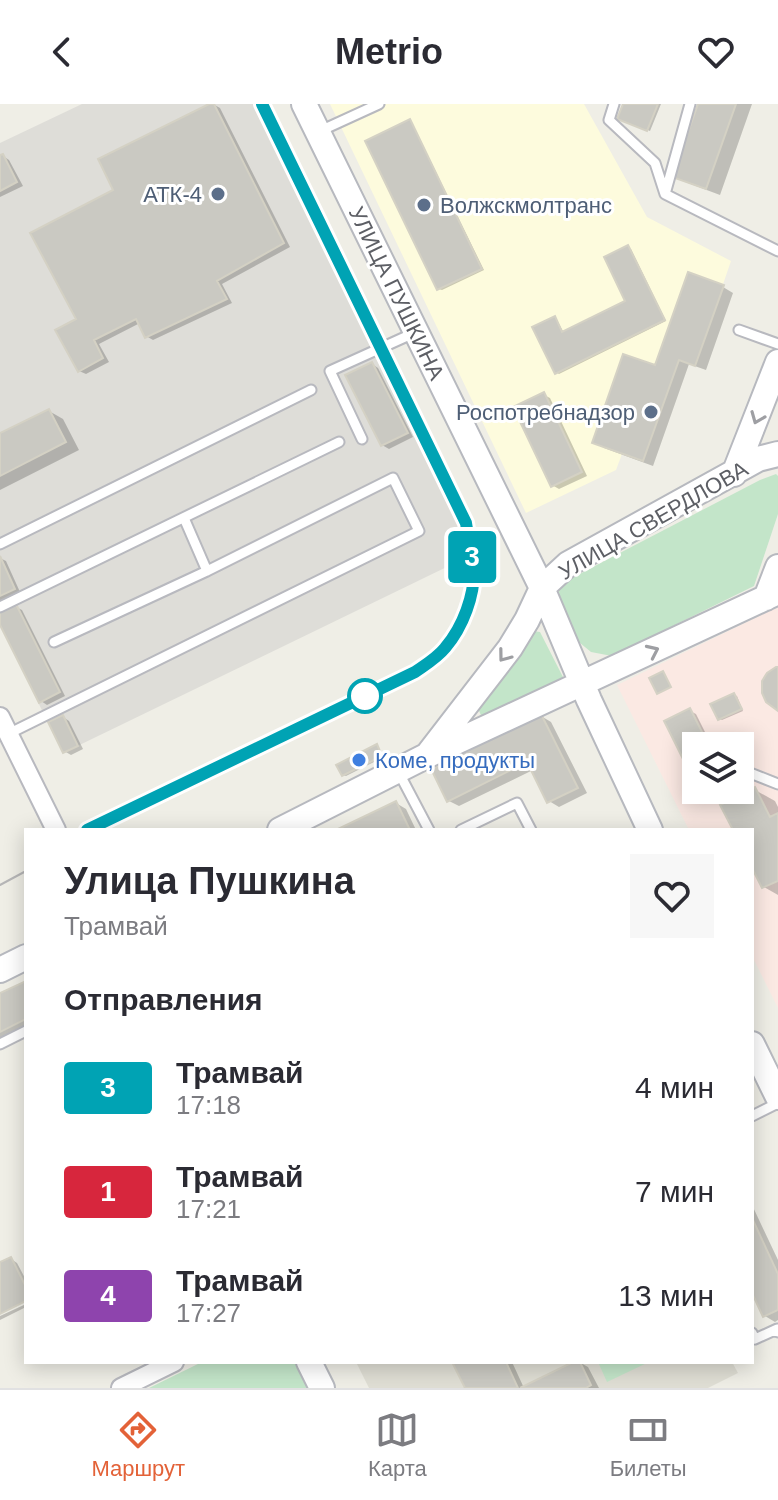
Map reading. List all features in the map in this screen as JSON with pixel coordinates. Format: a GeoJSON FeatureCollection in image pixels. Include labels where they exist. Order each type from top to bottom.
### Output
{"type":"FeatureCollection","features":[{"type":"Feature","properties":{"kind":"street","name":"УЛИЦА ПУШКИНА"},"geometry":{"type":"LineString","coordinates":[[304,104],[542,588],[649,828]]}},
{"type":"Feature","properties":{"kind":"street"},"geometry":{"type":"LineString","coordinates":[[734,474],[778,362]]}},
{"type":"Feature","properties":{"kind":"street","name":"УЛИЦА СВЕРДЛОВА"},"geometry":{"type":"LineString","coordinates":[[428,755],[510,648],[542,588],[568,564],[758,459],[778,454]]}},
{"type":"Feature","properties":{"kind":"street","name":"УЛИЦА СВЕРДЛОВА"},"geometry":{"type":"LineString","coordinates":[[284,828],[428,755],[772,595],[778,567]]}},
{"type":"Feature","properties":{"kind":"street"},"geometry":{"type":"LineString","coordinates":[[4,726],[55,828]]}},
{"type":"Feature","properties":{"kind":"street"},"geometry":{"type":"LineString","coordinates":[[0,970],[24,958]]}},
{"type":"Feature","properties":{"kind":"street"},"geometry":{"type":"LineString","coordinates":[[754,1048],[778,1100]]}},
{"type":"Feature","properties":{"kind":"street"},"geometry":{"type":"LineString","coordinates":[[121,1388],[170,1364]]}},
{"type":"Feature","properties":{"kind":"street"},"geometry":{"type":"LineString","coordinates":[[310,1364],[322,1388]]}},
{"type":"Feature","properties":{"kind":"lane"},"geometry":{"type":"LineString","coordinates":[[318,132],[379,104]]}},
{"type":"Feature","properties":{"kind":"lane"},"geometry":{"type":"LineString","coordinates":[[614,104],[609,120],[655,163],[665,194],[778,251]]}},
{"type":"Feature","properties":{"kind":"lane"},"geometry":{"type":"LineString","coordinates":[[665,194],[690,104]]}},
{"type":"Feature","properties":{"kind":"lane"},"geometry":{"type":"LineString","coordinates":[[739,330],[778,344]]}},
{"type":"Feature","properties":{"kind":"lane"},"geometry":{"type":"LineString","coordinates":[[362,439],[330,371],[417,331]]}},
{"type":"Feature","properties":{"kind":"lane"},"geometry":{"type":"LineString","coordinates":[[0,544],[311,390]]}},
{"type":"Feature","properties":{"kind":"lane"},"geometry":{"type":"LineString","coordinates":[[0,607],[339,442]]}},
{"type":"Feature","properties":{"kind":"lane"},"geometry":{"type":"LineString","coordinates":[[4,726],[419,531],[393,478],[207,571],[54,642]]}},
{"type":"Feature","properties":{"kind":"lane"},"geometry":{"type":"LineString","coordinates":[[184,518],[207,571]]}},
{"type":"Feature","properties":{"kind":"lane"},"geometry":{"type":"LineString","coordinates":[[398,771],[428,828]]}},
{"type":"Feature","properties":{"kind":"lane"},"geometry":{"type":"LineString","coordinates":[[754,775],[778,784]]}},
{"type":"Feature","properties":{"kind":"lane"},"geometry":{"type":"LineString","coordinates":[[465,828],[517,803],[530,828]]}},
{"type":"Feature","properties":{"kind":"lane"},"geometry":{"type":"LineString","coordinates":[[0,1044],[24,1032]]}},
{"type":"Feature","properties":{"kind":"lane"},"geometry":{"type":"LineString","coordinates":[[754,1115],[778,1100]]}},
{"type":"Feature","properties":{"kind":"lane"},"geometry":{"type":"LineString","coordinates":[[754,1337],[777,1329],[778,1332]]}},
{"type":"Feature","properties":{"kind":"shaded area"},"geometry":{"type":"Polygon","coordinates":[[[82,104],[253,104],[460,527],[457,562],[63,753],[0,625],[0,143],[82,104]]]}},
{"type":"Feature","properties":{"kind":"shaded area"},"geometry":{"type":"Polygon","coordinates":[[[330,104],[584,104],[647,217],[731,261],[695,366],[679,360],[643,461],[622,454],[616,470],[526,513],[330,104]]]}},
{"type":"Feature","properties":{"kind":"shaded area"},"geometry":{"type":"Polygon","coordinates":[[[778,607],[778,1008],[754,960],[754,828],[688,828],[617,685],[778,607]]]}},
{"type":"Feature","properties":{"kind":"shaded area"},"geometry":{"type":"Polygon","coordinates":[[[357,1364],[733,1364],[738,1373],[708,1388],[369,1388],[357,1364]]]}},
{"type":"Feature","properties":{"kind":"green space"},"geometry":{"type":"Polygon","coordinates":[[[776,474],[778,514],[754,586],[612,656],[591,652],[574,638],[561,612],[559,591],[568,580],[776,474]]]}},
{"type":"Feature","properties":{"kind":"green space"},"geometry":{"type":"Polygon","coordinates":[[[533,631],[540,632],[565,681],[483,720],[477,706],[533,631]]]}},
{"type":"Feature","properties":{"kind":"green space"},"geometry":{"type":"Polygon","coordinates":[[[198,1364],[297,1364],[309,1388],[149,1388],[198,1364]]]}},
{"type":"Feature","properties":{"kind":"green space"},"geometry":{"type":"Polygon","coordinates":[[[599,1364],[645,1364],[607,1382],[599,1364]]]}},
{"type":"Feature","properties":{"kind":"building"},"geometry":{"type":"Polygon","coordinates":[[[214,104],[284,243],[217,281],[227,299],[145,338],[136,319],[94,340],[103,358],[78,372],[55,330],[76,319],[30,233],[113,190],[98,159],[214,104]]]}},
{"type":"Feature","properties":{"kind":"building"},"geometry":{"type":"Polygon","coordinates":[[[623,104],[658,104],[647,131],[617,119],[623,104]]]}},
{"type":"Feature","properties":{"kind":"building"},"geometry":{"type":"Polygon","coordinates":[[[698,104],[736,104],[706,189],[672,177],[698,104]]]}},
{"type":"Feature","properties":{"kind":"building","name":"Волжскмолтранс"},"geometry":{"type":"Polygon","coordinates":[[[410,119],[482,269],[437,290],[365,141],[410,119]]]}},
{"type":"Feature","properties":{"kind":"building"},"geometry":{"type":"Polygon","coordinates":[[[3,154],[17,182],[0,191],[0,155],[3,154]]]}},
{"type":"Feature","properties":{"kind":"building"},"geometry":{"type":"Polygon","coordinates":[[[628,245],[665,320],[555,374],[532,327],[555,316],[562,332],[625,301],[604,257],[628,245]]]}},
{"type":"Feature","properties":{"kind":"building"},"geometry":{"type":"Polygon","coordinates":[[[688,272],[724,285],[695,366],[679,360],[643,461],[592,443],[623,354],[655,365],[688,272]]]}},
{"type":"Feature","properties":{"kind":"building"},"geometry":{"type":"Polygon","coordinates":[[[372,362],[408,433],[381,446],[345,375],[372,362]]]}},
{"type":"Feature","properties":{"kind":"building"},"geometry":{"type":"Polygon","coordinates":[[[544,392],[582,472],[551,487],[513,407],[544,392]]]}},
{"type":"Feature","properties":{"kind":"building"},"geometry":{"type":"Polygon","coordinates":[[[49,409],[66,442],[0,476],[0,433],[49,409]]]}},
{"type":"Feature","properties":{"kind":"building"},"geometry":{"type":"Polygon","coordinates":[[[0,556],[15,589],[0,596],[0,556]]]}},
{"type":"Feature","properties":{"kind":"building"},"geometry":{"type":"Polygon","coordinates":[[[16,604],[60,692],[39,703],[0,625],[0,612],[16,604]]]}},
{"type":"Feature","properties":{"kind":"building"},"geometry":{"type":"Polygon","coordinates":[[[776,667],[778,711],[766,702],[762,693],[762,681],[776,667]]]}},
{"type":"Feature","properties":{"kind":"building"},"geometry":{"type":"Polygon","coordinates":[[[663,671],[671,687],[657,694],[649,678],[663,671]]]}},
{"type":"Feature","properties":{"kind":"building"},"geometry":{"type":"Polygon","coordinates":[[[734,693],[742,709],[718,720],[710,704],[734,693]]]}},
{"type":"Feature","properties":{"kind":"building"},"geometry":{"type":"Polygon","coordinates":[[[690,708],[702,732],[682,732],[682,757],[664,721],[690,708]]]}},
{"type":"Feature","properties":{"kind":"building"},"geometry":{"type":"Polygon","coordinates":[[[541,714],[578,788],[547,803],[527,762],[447,802],[431,769],[541,714]]]}},
{"type":"Feature","properties":{"kind":"building"},"geometry":{"type":"Polygon","coordinates":[[[63,715],[78,746],[63,753],[48,722],[63,715]]]}},
{"type":"Feature","properties":{"kind":"building","name":"Коме, продукты"},"geometry":{"type":"Polygon","coordinates":[[[377,744],[382,756],[342,776],[336,765],[377,744]]]}},
{"type":"Feature","properties":{"kind":"building"},"geometry":{"type":"Polygon","coordinates":[[[755,787],[770,817],[778,813],[778,881],[762,888],[754,872],[754,828],[732,828],[720,805],[754,804],[755,787]]]}},
{"type":"Feature","properties":{"kind":"building"},"geometry":{"type":"Polygon","coordinates":[[[396,801],[409,828],[340,828],[396,801]]]}},
{"type":"Feature","properties":{"kind":"building"},"geometry":{"type":"Polygon","coordinates":[[[24,982],[24,1020],[0,1032],[0,993],[24,982]]]}},
{"type":"Feature","properties":{"kind":"building"},"geometry":{"type":"Polygon","coordinates":[[[754,1222],[778,1274],[778,1310],[763,1317],[754,1297],[754,1222]]]}},
{"type":"Feature","properties":{"kind":"building"},"geometry":{"type":"Polygon","coordinates":[[[11,1257],[24,1283],[24,1302],[0,1314],[0,1262],[11,1257]]]}},
{"type":"Feature","properties":{"kind":"building"},"geometry":{"type":"Polygon","coordinates":[[[453,1364],[507,1364],[518,1388],[465,1388],[453,1364]]]}},
{"type":"Feature","properties":{"kind":"building"},"geometry":{"type":"Polygon","coordinates":[[[569,1364],[581,1364],[591,1385],[586,1388],[520,1388],[569,1364]]]}},
{"type":"Feature","properties":{"kind":"tram line"},"geometry":{"type":"LineString","coordinates":[[91,828],[415,672],[438,655],[451,640],[470,599],[474,567],[466,523],[262,104]]}},
{"type":"Feature","properties":{"kind":"tram line","name":"3"},"geometry":{"type":"LineString","coordinates":[[91,828],[415,672],[443,650],[456,634],[473,588],[474,566],[466,523],[262,104]]}},
{"type":"Feature","properties":{"kind":"tram line"},"geometry":{"type":"LineString","coordinates":[[0,885],[24,872]]}},
{"type":"Feature","properties":{"kind":"place","name":"АТК-4"},"geometry":{"type":"Point","coordinates":[218,194]}},
{"type":"Feature","properties":{"kind":"place","name":"Волжскмолтранс"},"geometry":{"type":"Point","coordinates":[424,205]}},
{"type":"Feature","properties":{"kind":"place","name":"Роспотребнадзор"},"geometry":{"type":"Point","coordinates":[651,412]}},
{"type":"Feature","properties":{"kind":"place","name":"Коме, продукты"},"geometry":{"type":"Point","coordinates":[359,760]}}]}
